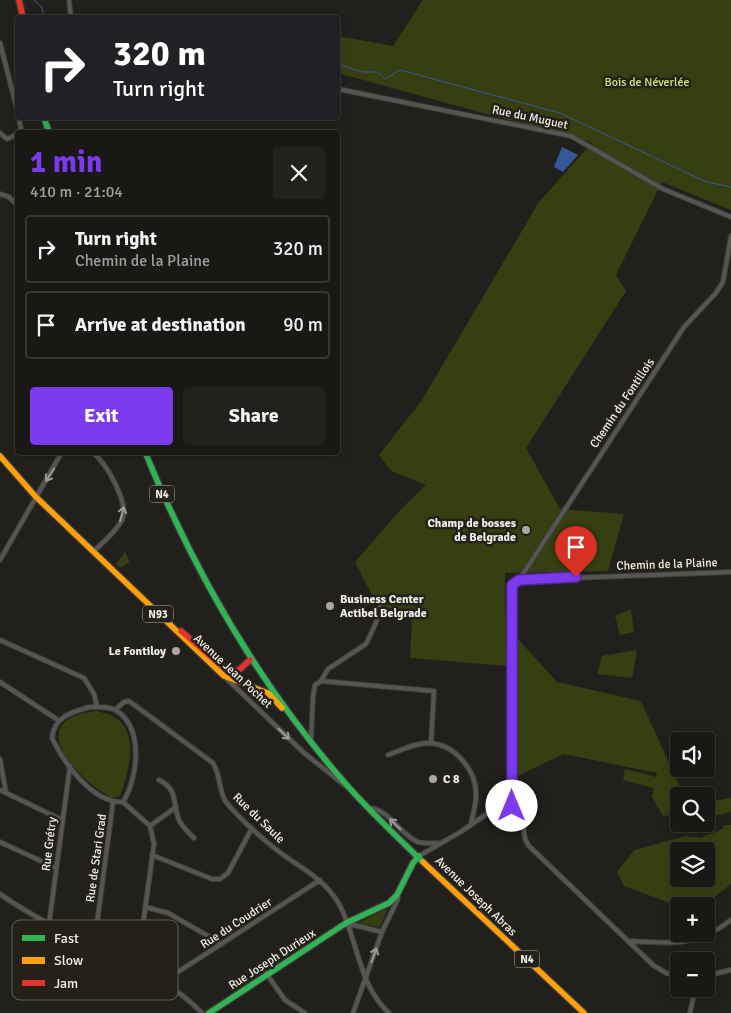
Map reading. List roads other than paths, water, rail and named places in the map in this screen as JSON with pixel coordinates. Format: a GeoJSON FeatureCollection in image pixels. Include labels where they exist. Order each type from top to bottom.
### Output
{"type":"FeatureCollection","features":[{"type":"Feature","properties":{"kind":"main road"},"geometry":{"type":"LineString","coordinates":[[19,0],[22,15]]}},
{"type":"Feature","properties":{"kind":"main road","name":"N4"},"geometry":{"type":"LineString","coordinates":[[146,455],[160,491],[198,572],[250,660],[353,792]]}},
{"type":"Feature","properties":{"kind":"main road","name":"N93"},"geometry":{"type":"LineString","coordinates":[[0,456],[36,497]]}},
{"type":"Feature","properties":{"kind":"main road","name":"Avenue Jean Pochet"},"geometry":{"type":"LineString","coordinates":[[36,497],[93,552],[227,674]]}},
{"type":"Feature","properties":{"kind":"main road","name":"N93"},"geometry":{"type":"LineString","coordinates":[[93,552],[220,665],[227,674],[268,693],[281,708],[288,711]]}},
{"type":"Feature","properties":{"kind":"main road"},"geometry":{"type":"LineString","coordinates":[[227,674],[239,670],[250,660]]}},
{"type":"Feature","properties":{"kind":"main road"},"geometry":{"type":"LineString","coordinates":[[227,674],[273,691]]}},
{"type":"Feature","properties":{"kind":"main road","name":"Avenue Jean Pochet"},"geometry":{"type":"LineString","coordinates":[[353,792],[419,856]]}},
{"type":"Feature","properties":{"kind":"main road"},"geometry":{"type":"LineString","coordinates":[[397,896],[413,863],[419,856]]}},
{"type":"Feature","properties":{"kind":"main road","name":"Avenue Joseph Abras"},"geometry":{"type":"LineString","coordinates":[[419,856],[584,1013]]}},
{"type":"Feature","properties":{"kind":"main road","name":"Rue Joseph Durieux"},"geometry":{"type":"LineString","coordinates":[[209,1013],[266,973],[346,923],[389,903],[397,896]]}},
{"type":"Feature","properties":{"kind":"street"},"geometry":{"type":"LineString","coordinates":[[69,0],[71,15]]}},
{"type":"Feature","properties":{"kind":"street"},"geometry":{"type":"LineString","coordinates":[[0,43],[15,102]]}},
{"type":"Feature","properties":{"kind":"street"},"geometry":{"type":"LineString","coordinates":[[0,74],[7,74]]}},
{"type":"Feature","properties":{"kind":"street","name":"Rue du Muguet"},"geometry":{"type":"LineString","coordinates":[[340,89],[571,136],[663,189],[731,217]]}},
{"type":"Feature","properties":{"kind":"street"},"geometry":{"type":"LineString","coordinates":[[0,133],[7,139],[15,135]]}},
{"type":"Feature","properties":{"kind":"street"},"geometry":{"type":"LineString","coordinates":[[0,194],[9,197],[15,203]]}},
{"type":"Feature","properties":{"kind":"street","name":"Chemin du Fontillois"},"geometry":{"type":"LineString","coordinates":[[519,580],[684,327],[715,294],[723,282],[731,236]]}},
{"type":"Feature","properties":{"kind":"street"},"geometry":{"type":"LineString","coordinates":[[0,560],[36,497],[55,469],[61,455]]}},
{"type":"Feature","properties":{"kind":"street"},"geometry":{"type":"LineString","coordinates":[[93,552],[122,520],[125,507],[103,462],[95,455]]}},
{"type":"Feature","properties":{"kind":"street","name":"Chemin de la Plaine"},"geometry":{"type":"LineString","coordinates":[[519,580],[731,572]]}},
{"type":"Feature","properties":{"kind":"street"},"geometry":{"type":"LineString","coordinates":[[512,806],[512,585],[519,580]]}},
{"type":"Feature","properties":{"kind":"street"},"geometry":{"type":"LineString","coordinates":[[311,740],[315,685],[321,681],[328,669],[366,644],[376,622],[381,602]]}},
{"type":"Feature","properties":{"kind":"street"},"geometry":{"type":"LineString","coordinates":[[0,640],[84,678],[94,694],[97,707]]}},
{"type":"Feature","properties":{"kind":"street","name":"Avenue Jean Pochet"},"geometry":{"type":"LineString","coordinates":[[227,674],[303,752],[353,792]]}},
{"type":"Feature","properties":{"kind":"street"},"geometry":{"type":"LineString","coordinates":[[321,681],[434,691],[431,743]]}},
{"type":"Feature","properties":{"kind":"street"},"geometry":{"type":"LineString","coordinates":[[0,682],[58,720]]}},
{"type":"Feature","properties":{"kind":"street","name":"Rue du Saule"},"geometry":{"type":"LineString","coordinates":[[115,710],[124,702],[129,701],[188,742],[213,763],[220,774],[225,800],[273,848],[320,880],[328,888],[339,904],[370,990],[389,1013]]}},
{"type":"Feature","properties":{"kind":"street"},"geometry":{"type":"LineString","coordinates":[[123,802],[134,774],[136,755],[133,737],[125,719],[115,710],[90,707],[72,712],[58,720],[53,729],[52,738],[70,766],[90,788],[114,802],[123,802],[150,826],[153,834],[152,855],[143,920]]}},
{"type":"Feature","properties":{"kind":"street"},"geometry":{"type":"LineString","coordinates":[[388,755],[417,744],[431,743],[447,748],[459,756],[473,778],[476,796],[471,823]]}},
{"type":"Feature","properties":{"kind":"street"},"geometry":{"type":"LineString","coordinates":[[0,760],[6,793]]}},
{"type":"Feature","properties":{"kind":"street","name":"Rue Grétry"},"geometry":{"type":"LineString","coordinates":[[50,920],[70,766]]}},
{"type":"Feature","properties":{"kind":"street"},"geometry":{"type":"LineString","coordinates":[[159,780],[169,785],[174,793],[176,807],[184,828],[194,838]]}},
{"type":"Feature","properties":{"kind":"street"},"geometry":{"type":"LineString","coordinates":[[0,790],[62,820]]}},
{"type":"Feature","properties":{"kind":"street","name":"Rue de Stari Grad"},"geometry":{"type":"LineString","coordinates":[[98,920],[114,802]]}},
{"type":"Feature","properties":{"kind":"street"},"geometry":{"type":"LineString","coordinates":[[419,856],[491,810],[512,806],[521,811],[524,816],[524,836],[529,846],[660,970],[670,973]]}},
{"type":"Feature","properties":{"kind":"street"},"geometry":{"type":"LineString","coordinates":[[150,826],[176,807]]}},
{"type":"Feature","properties":{"kind":"street"},"geometry":{"type":"LineString","coordinates":[[370,808],[380,809],[409,837],[416,841],[440,843]]}},
{"type":"Feature","properties":{"kind":"street"},"geometry":{"type":"LineString","coordinates":[[152,855],[212,879],[220,879],[228,873],[252,828]]}},
{"type":"Feature","properties":{"kind":"street"},"geometry":{"type":"LineString","coordinates":[[0,842],[56,868]]}},
{"type":"Feature","properties":{"kind":"street","name":"Rue du Coudrier"},"geometry":{"type":"LineString","coordinates":[[178,972],[320,880]]}},
{"type":"Feature","properties":{"kind":"street"},"geometry":{"type":"LineString","coordinates":[[0,894],[42,920]]}},
{"type":"Feature","properties":{"kind":"street"},"geometry":{"type":"LineString","coordinates":[[353,1013],[382,932],[398,900],[397,896]]}},
{"type":"Feature","properties":{"kind":"street"},"geometry":{"type":"LineString","coordinates":[[145,908],[168,913],[222,944]]}},
{"type":"Feature","properties":{"kind":"street"},"geometry":{"type":"LineString","coordinates":[[628,941],[682,943],[692,941],[716,931],[731,920]]}},
{"type":"Feature","properties":{"kind":"street"},"geometry":{"type":"LineString","coordinates":[[346,923],[382,932]]}},
{"type":"Feature","properties":{"kind":"street"},"geometry":{"type":"LineString","coordinates":[[715,974],[731,970]]}},
{"type":"Feature","properties":{"kind":"street"},"geometry":{"type":"LineString","coordinates":[[266,973],[285,1000],[305,1013]]}},
{"type":"Feature","properties":{"kind":"street"},"geometry":{"type":"LineString","coordinates":[[178,991],[202,1013]]}},
{"type":"Feature","properties":{"kind":"street"},"geometry":{"type":"LineString","coordinates":[[690,1013],[693,997]]}},
{"type":"Feature","properties":{"kind":"water"},"geometry":{"type":"Polygon","coordinates":[[[562,147],[578,155],[563,172],[554,167],[562,147]]]}},
{"type":"Feature","properties":{"kind":"waterway"},"geometry":{"type":"LineString","coordinates":[[34,0],[42,7],[43,15]]}},
{"type":"Feature","properties":{"kind":"waterway"},"geometry":{"type":"LineString","coordinates":[[340,65],[362,72],[378,72],[385,79],[400,70],[560,113],[704,181],[731,187]]}},
{"type":"Feature","properties":{"kind":"place","name":"Champ de bosses de Belgrade"},"geometry":{"type":"Point","coordinates":[526,530]}},
{"type":"Feature","properties":{"kind":"place","name":"Business Center Actibel Belgrade"},"geometry":{"type":"Point","coordinates":[330,606]}},
{"type":"Feature","properties":{"kind":"place","name":"Le Fontiloy"},"geometry":{"type":"Point","coordinates":[176,651]}},
{"type":"Feature","properties":{"kind":"place","name":"C 8"},"geometry":{"type":"Point","coordinates":[433,779]}},
{"type":"Feature","properties":{"kind":"park label","name":"Bois de Néverlée"},"geometry":{"type":"Point","coordinates":[647,82]}}]}
